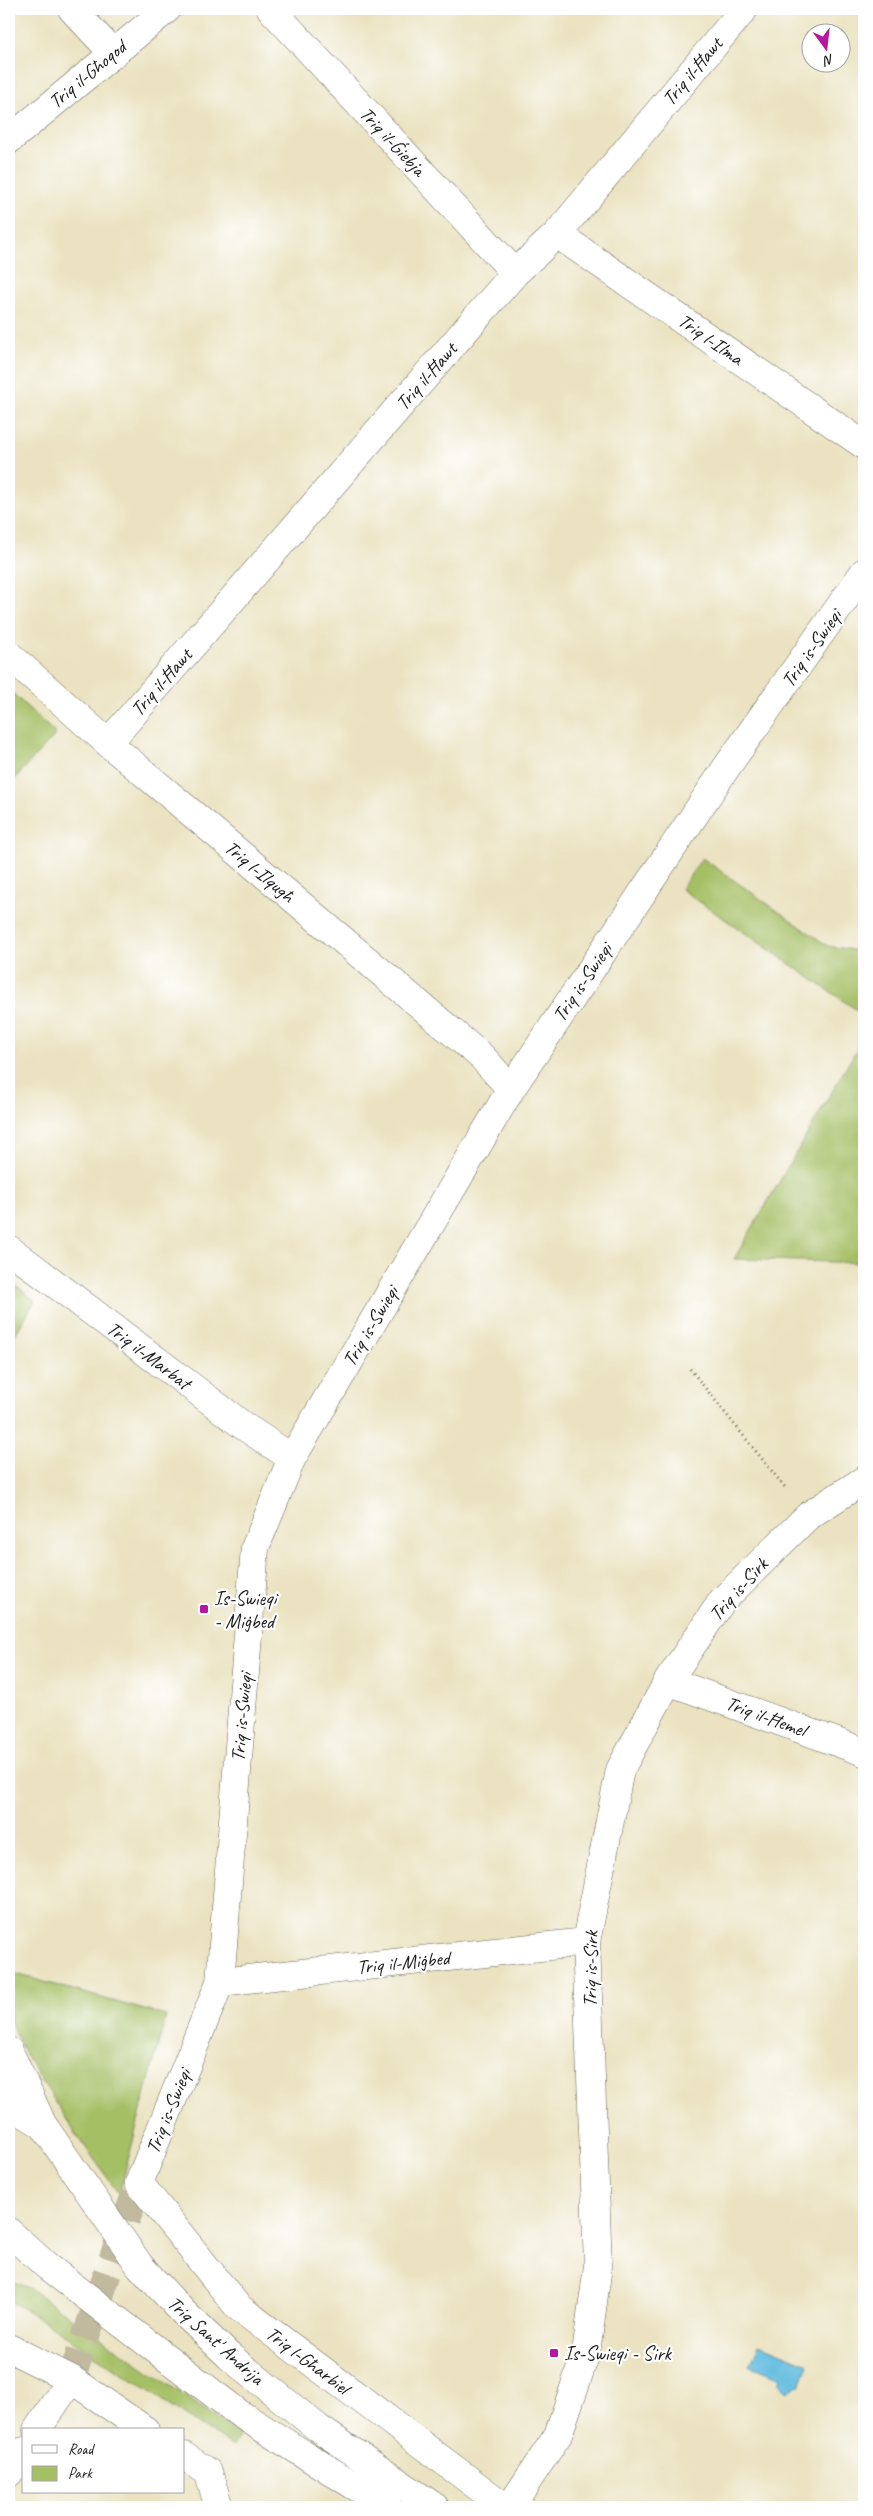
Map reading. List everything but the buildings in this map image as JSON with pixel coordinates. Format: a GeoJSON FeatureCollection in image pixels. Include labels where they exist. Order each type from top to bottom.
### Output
{"type":"FeatureCollection","features":[{"type":"Feature","properties":{"kind":"main road"},"geometry":{"type":"LineString","coordinates":[[72,9],[112,52]]}},
{"type":"Feature","properties":{"kind":"main road","name":"Triq il-Għoqod"},"geometry":{"type":"LineString","coordinates":[[9,140],[112,52],[167,9]]}},
{"type":"Feature","properties":{"kind":"main road","name":"Triq il-Ǵiebja"},"geometry":{"type":"LineString","coordinates":[[271,9],[515,273]]}},
{"type":"Feature","properties":{"kind":"main road","name":"Triq il-Ħawt"},"geometry":{"type":"LineString","coordinates":[[108,743],[515,273],[557,234],[744,9]]}},
{"type":"Feature","properties":{"kind":"main road","name":"Triq l-Ilma"},"geometry":{"type":"LineString","coordinates":[[557,234],[864,445]]}},
{"type":"Feature","properties":{"kind":"main road","name":"Triq is-Swieqi"},"geometry":{"type":"LineString","coordinates":[[139,2183],[220,1982],[255,1548],[292,1458],[511,1089],[726,768],[864,572]]}},
{"type":"Feature","properties":{"kind":"main road","name":"Triq l-Ilqugħ"},"geometry":{"type":"LineString","coordinates":[[9,655],[108,743],[482,1057],[511,1089]]}},
{"type":"Feature","properties":{"kind":"main road","name":"Triq il-Marbat"},"geometry":{"type":"LineString","coordinates":[[9,1249],[245,1427],[292,1458]]}},
{"type":"Feature","properties":{"kind":"main road","name":"Triq is-Sirk"},"geometry":{"type":"LineString","coordinates":[[510,2507],[558,2435],[586,2353],[598,2266],[586,1942],[620,1770],[668,1681],[722,1601],[808,1516],[864,1480]]}},
{"type":"Feature","properties":{"kind":"main road","name":"Triq il-Ħemel"},"geometry":{"type":"LineString","coordinates":[[668,1681],[864,1752]]}},
{"type":"Feature","properties":{"kind":"main road","name":"Triq il-Miġbed"},"geometry":{"type":"LineString","coordinates":[[220,1982],[586,1942]]}},
{"type":"Feature","properties":{"kind":"main road"},"geometry":{"type":"LineString","coordinates":[[9,2051],[43,2125]]}},
{"type":"Feature","properties":{"kind":"main road"},"geometry":{"type":"LineString","coordinates":[[9,2104],[43,2125]]}},
{"type":"Feature","properties":{"kind":"main road","name":"Triq Sant' Andrija"},"geometry":{"type":"LineString","coordinates":[[43,2125],[140,2266],[182,2312],[229,2356],[318,2428],[435,2507]]}},
{"type":"Feature","properties":{"kind":"main road","name":"Triq l-Għarbiel"},"geometry":{"type":"LineString","coordinates":[[139,2183],[238,2307],[505,2507]]}},
{"type":"Feature","properties":{"kind":"main road","name":"Triq Sant' Andrija"},"geometry":{"type":"LineString","coordinates":[[9,2232],[48,2267],[240,2414],[388,2507]]}},
{"type":"Feature","properties":{"kind":"main road"},"geometry":{"type":"LineString","coordinates":[[9,2256],[48,2267]]}},
{"type":"Feature","properties":{"kind":"main road"},"geometry":{"type":"LineString","coordinates":[[9,2348],[71,2379],[142,2428]]}},
{"type":"Feature","properties":{"kind":"main road"},"geometry":{"type":"LineString","coordinates":[[38,2428],[71,2379]]}},
{"type":"Feature","properties":{"kind":"main road"},"geometry":{"type":"LineString","coordinates":[[9,2474],[22,2454]]}},
{"type":"Feature","properties":{"kind":"main road"},"geometry":{"type":"LineString","coordinates":[[185,2457],[208,2472],[219,2507]]}},
{"type":"Feature","properties":{"kind":"path"},"geometry":{"type":"LineString","coordinates":[[690,1369],[808,1516]]}},
{"type":"Feature","properties":{"kind":"green space"},"geometry":{"type":"Polygon","coordinates":[[[9,690],[56,734],[9,785],[9,690]]]}},
{"type":"Feature","properties":{"kind":"green space"},"geometry":{"type":"Polygon","coordinates":[[[702,858],[828,946],[864,952],[864,1015],[681,889],[702,858]]]}},
{"type":"Feature","properties":{"kind":"green space"},"geometry":{"type":"Polygon","coordinates":[[[864,1037],[864,1263],[734,1259],[864,1037]]]}},
{"type":"Feature","properties":{"kind":"green space"},"geometry":{"type":"Polygon","coordinates":[[[9,1280],[35,1301],[9,1345],[9,1280]]]}},
{"type":"Feature","properties":{"kind":"green space"},"geometry":{"type":"Polygon","coordinates":[[[9,1972],[166,2016],[119,2194],[74,2131],[25,2054],[9,2018],[9,1972]]]}},
{"type":"Feature","properties":{"kind":"green space"},"geometry":{"type":"Polygon","coordinates":[[[9,2280],[29,2288],[240,2434],[233,2447],[28,2311],[9,2301],[9,2280]]]}},
{"type":"Feature","properties":{"kind":"water"},"geometry":{"type":"Polygon","coordinates":[[[759,2344],[808,2364],[800,2386],[797,2385],[792,2390],[786,2392],[779,2384],[781,2378],[750,2365],[759,2344]]]}},
{"type":"Feature","properties":{"kind":"tunnel"},"geometry":{"type":"LineString","coordinates":[[71,2379],[139,2183]]}},
{"type":"Feature","properties":{"kind":"place","name":"Is-Swieqi - Miġbed"},"geometry":{"type":"Point","coordinates":[204,1609]}},
{"type":"Feature","properties":{"kind":"place","name":"Is-Swieqi - Sirk"},"geometry":{"type":"Point","coordinates":[554,2353]}}]}
